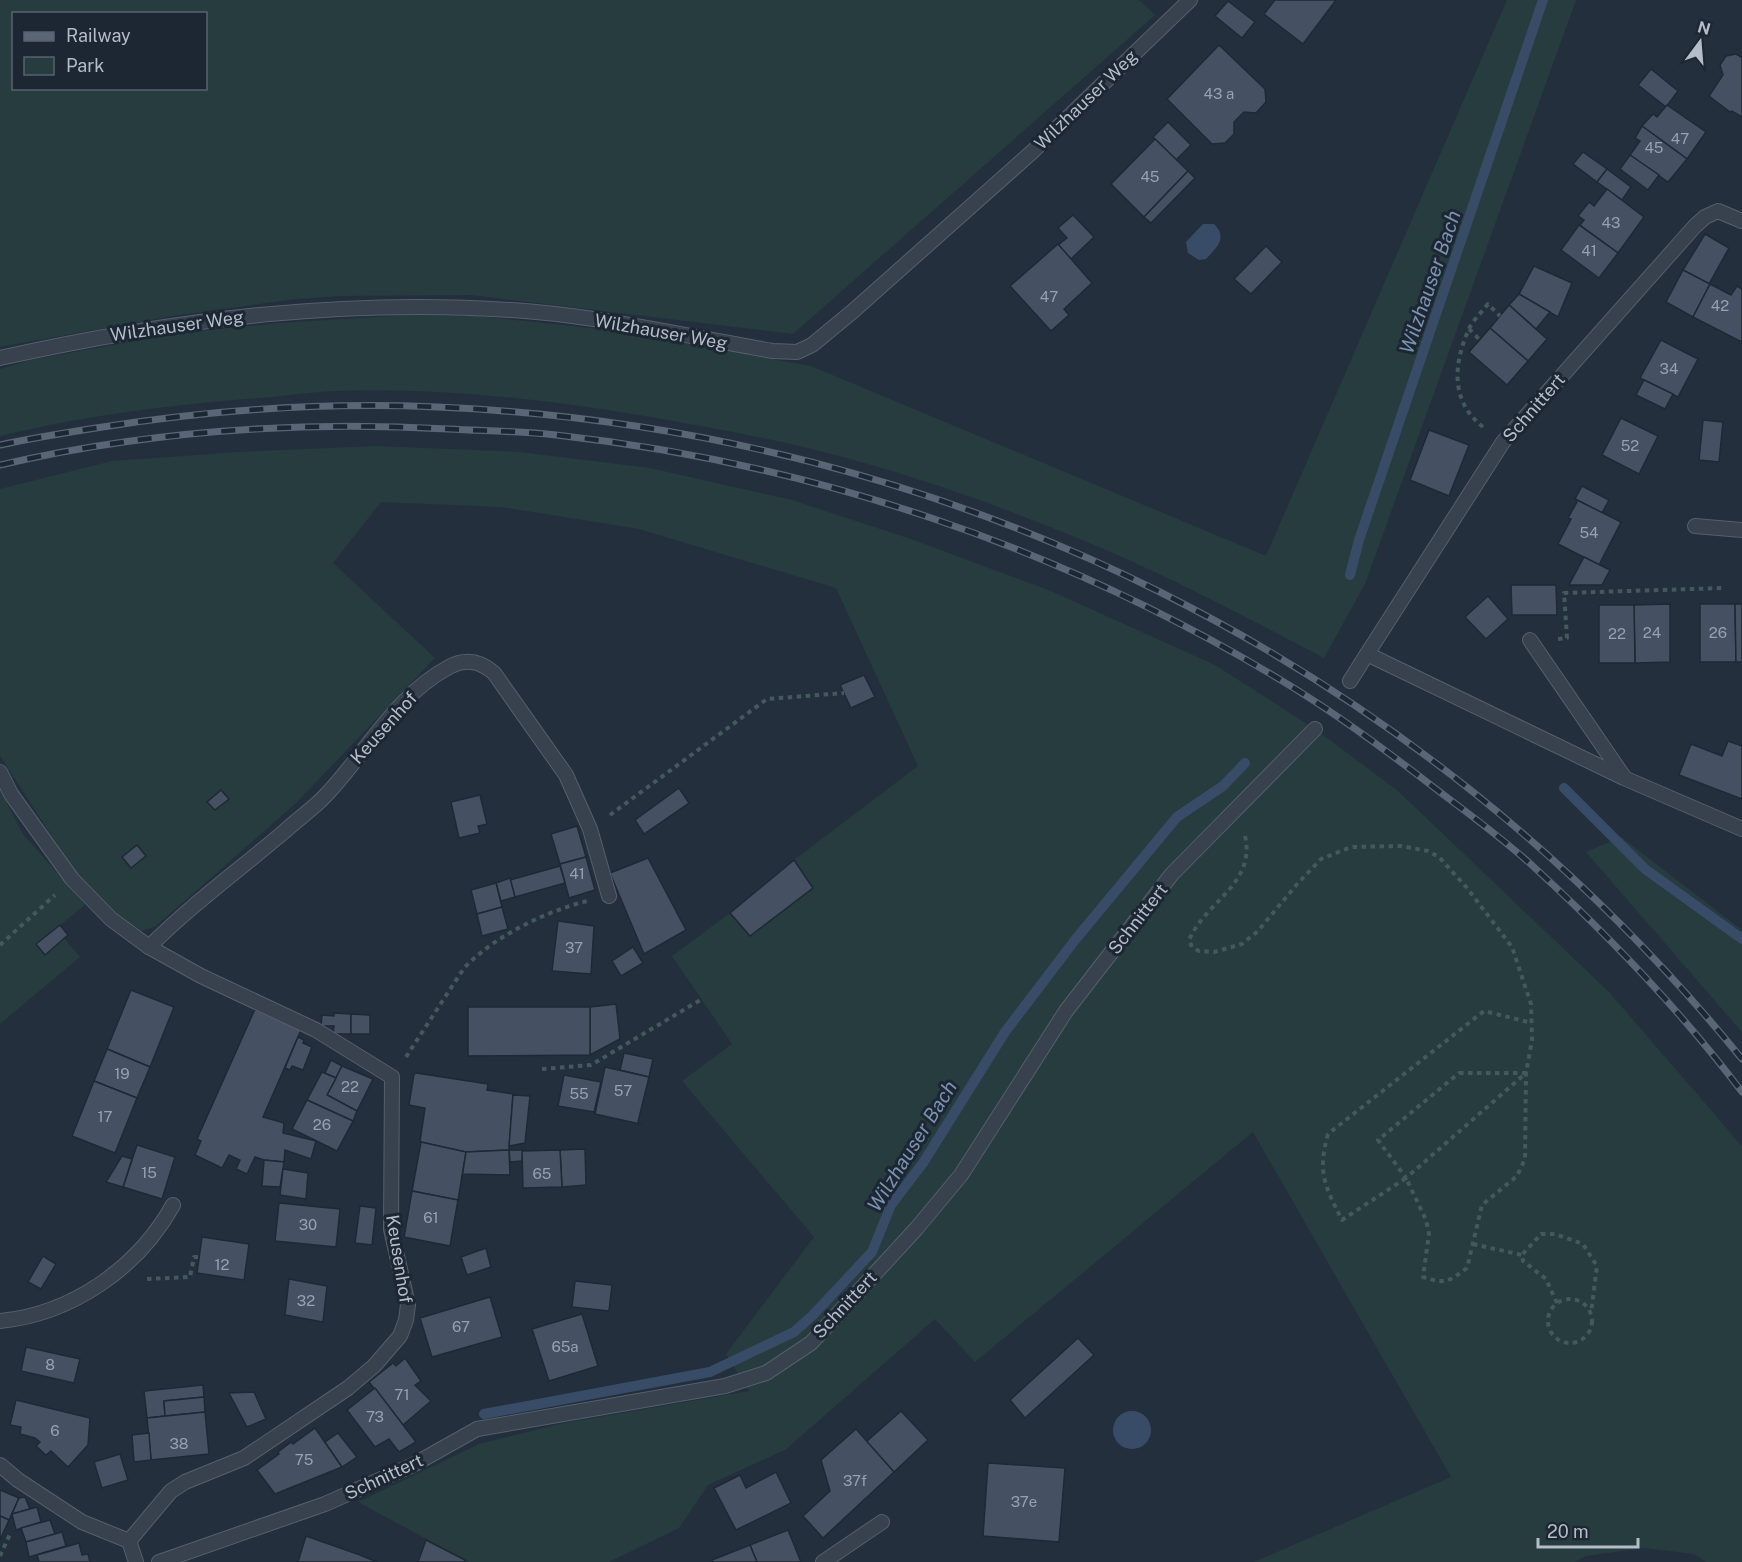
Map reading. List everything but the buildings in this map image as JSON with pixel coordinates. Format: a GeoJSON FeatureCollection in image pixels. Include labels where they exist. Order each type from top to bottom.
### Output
{"type":"FeatureCollection","features":[{"type":"Feature","properties":{"kind":"lane","name":"Wilzhauser Weg"},"geometry":{"type":"LineString","coordinates":[[0,358],[136,330],[221,318],[371,308],[469,308],[538,312],[773,351],[797,352],[812,345],[844,318],[1023,160],[1190,0]]}},
{"type":"Feature","properties":{"kind":"lane","name":"Schnittert"},"geometry":{"type":"LineString","coordinates":[[1350,681],[1503,442],[1695,226],[1718,211],[1742,221]]}},
{"type":"Feature","properties":{"kind":"lane"},"geometry":{"type":"LineString","coordinates":[[1695,526],[1742,530]]}},
{"type":"Feature","properties":{"kind":"lane"},"geometry":{"type":"LineString","coordinates":[[1530,640],[1624,778]]}},
{"type":"Feature","properties":{"kind":"lane"},"geometry":{"type":"LineString","coordinates":[[1367,654],[1624,778],[1742,829]]}},
{"type":"Feature","properties":{"kind":"lane","name":"Keusenhof"},"geometry":{"type":"LineString","coordinates":[[149,947],[175,921],[326,796],[402,704],[417,690],[446,668],[461,661],[486,666],[494,673],[566,775],[590,829],[609,896]]}},
{"type":"Feature","properties":{"kind":"lane","name":"Schnittert"},"geometry":{"type":"LineString","coordinates":[[159,1562],[325,1504],[413,1465],[477,1429],[725,1386],[766,1372],[811,1343],[916,1229],[961,1175],[1066,1011],[1172,874],[1315,729]]}},
{"type":"Feature","properties":{"kind":"lane","name":"Keusenhof"},"geometry":{"type":"LineString","coordinates":[[0,772],[11,794],[72,879],[111,919],[149,947],[201,976],[316,1030],[392,1077],[391,1229],[408,1305],[406,1320],[400,1336],[381,1359],[348,1388],[244,1458],[185,1482],[171,1491],[129,1541]]}},
{"type":"Feature","properties":{"kind":"lane"},"geometry":{"type":"LineString","coordinates":[[0,1321],[57,1309],[73,1302],[122,1267],[164,1220],[173,1205]]}},
{"type":"Feature","properties":{"kind":"lane"},"geometry":{"type":"LineString","coordinates":[[0,1465],[18,1480],[82,1522],[129,1541],[136,1562]]}},
{"type":"Feature","properties":{"kind":"lane"},"geometry":{"type":"LineString","coordinates":[[823,1562],[882,1522]]}},
{"type":"Feature","properties":{"kind":"path"},"geometry":{"type":"LineString","coordinates":[[1500,316],[1488,304],[1469,329],[1457,366],[1457,389],[1472,419],[1503,442]]}},
{"type":"Feature","properties":{"kind":"path"},"geometry":{"type":"LineString","coordinates":[[1469,329],[1480,340]]}},
{"type":"Feature","properties":{"kind":"path"},"geometry":{"type":"LineString","coordinates":[[1530,640],[1567,638],[1564,593],[1724,588]]}},
{"type":"Feature","properties":{"kind":"path"},"geometry":{"type":"LineString","coordinates":[[590,829],[767,699],[844,693]]}},
{"type":"Feature","properties":{"kind":"path"},"geometry":{"type":"LineString","coordinates":[[1232,814],[1244,835],[1248,849],[1245,863],[1240,875],[1194,930],[1189,940],[1192,947],[1199,951],[1214,952],[1242,944],[1258,931],[1321,860],[1351,847],[1362,846],[1415,847],[1438,857],[1467,888],[1512,947],[1531,1004],[1532,1040],[1526,1073],[1525,1159],[1517,1176],[1482,1205],[1467,1268],[1447,1282],[1423,1277],[1429,1234],[1426,1220],[1406,1178],[1378,1140],[1460,1073],[1526,1073]]}},
{"type":"Feature","properties":{"kind":"path"},"geometry":{"type":"LineString","coordinates":[[0,945],[72,879]]}},
{"type":"Feature","properties":{"kind":"path"},"geometry":{"type":"LineString","coordinates":[[404,1060],[464,968],[476,956],[526,923],[564,907],[609,896]]}},
{"type":"Feature","properties":{"kind":"path"},"geometry":{"type":"LineString","coordinates":[[542,1070],[591,1065],[702,999]]}},
{"type":"Feature","properties":{"kind":"path"},"geometry":{"type":"LineString","coordinates":[[1526,1073],[1406,1178],[1342,1220],[1325,1185],[1322,1173],[1323,1150],[1328,1134],[1484,1011],[1532,1023]]}},
{"type":"Feature","properties":{"kind":"path"},"geometry":{"type":"LineString","coordinates":[[1522,1255],[1541,1234],[1554,1234],[1583,1244],[1597,1266],[1591,1313],[1592,1323],[1586,1335],[1580,1340],[1567,1342],[1554,1336],[1548,1323],[1548,1316],[1557,1303],[1563,1300],[1578,1300],[1591,1313]]}},
{"type":"Feature","properties":{"kind":"path"},"geometry":{"type":"LineString","coordinates":[[1473,1244],[1522,1255]]}},
{"type":"Feature","properties":{"kind":"path"},"geometry":{"type":"LineString","coordinates":[[1522,1255],[1523,1261],[1546,1279],[1557,1303]]}},
{"type":"Feature","properties":{"kind":"path"},"geometry":{"type":"LineString","coordinates":[[104,1280],[190,1277],[194,1257],[198,1257]]}},
{"type":"Feature","properties":{"kind":"path"},"geometry":{"type":"LineString","coordinates":[[0,1556],[10,1534]]}},
{"type":"Feature","properties":{"kind":"green space"},"geometry":{"type":"Polygon","coordinates":[[[0,0],[1139,0],[1155,15],[793,334],[471,295],[341,296],[296,299],[173,316],[0,347],[0,0]]]}},
{"type":"Feature","properties":{"kind":"green space"},"geometry":{"type":"Polygon","coordinates":[[[1507,0],[1576,0],[1365,584],[1324,658],[1144,567],[988,503],[892,471],[804,447],[645,416],[568,404],[490,396],[413,391],[335,391],[129,412],[65,422],[0,436],[0,369],[30,360],[179,333],[278,323],[409,315],[477,316],[609,330],[811,366],[1266,556],[1507,0]]]}},
{"type":"Feature","properties":{"kind":"green space"},"geometry":{"type":"Polygon","coordinates":[[[376,446],[520,452],[650,468],[792,500],[914,540],[1051,591],[1215,665],[1315,729],[1398,791],[1609,992],[1742,1146],[1742,1562],[1706,1562],[1694,1554],[1644,1548],[1586,1556],[1575,1562],[1254,1562],[1451,1477],[1253,1132],[975,1362],[935,1319],[785,1450],[708,1485],[679,1528],[609,1562],[469,1562],[358,1502],[479,1444],[564,1423],[749,1391],[726,1354],[814,1237],[682,1081],[732,1044],[672,956],[918,766],[836,588],[639,529],[501,507],[381,502],[333,563],[435,658],[296,803],[156,926],[142,931],[107,905],[73,869],[0,756],[0,489],[112,461],[376,446]]]}},
{"type":"Feature","properties":{"kind":"green space"},"geometry":{"type":"Polygon","coordinates":[[[0,790],[23,834],[85,905],[60,925],[68,935],[65,939],[80,957],[0,1024],[0,790]]]}},
{"type":"Feature","properties":{"kind":"green space"},"geometry":{"type":"Polygon","coordinates":[[[1621,837],[1742,930],[1742,1032],[1586,852],[1621,837]]]}},
{"type":"Feature","properties":{"kind":"water"},"geometry":{"type":"Polygon","coordinates":[[[1203,224],[1214,224],[1221,238],[1206,259],[1199,260],[1188,253],[1186,242],[1203,224]]]}},
{"type":"Feature","properties":{"kind":"water"},"geometry":{"type":"Polygon","coordinates":[[[1132,1411],[1145,1417],[1151,1430],[1145,1443],[1132,1449],[1119,1443],[1113,1430],[1119,1417],[1132,1411]]]}},
{"type":"Feature","properties":{"kind":"waterway","name":"Wilzhauser Bach"},"geometry":{"type":"LineString","coordinates":[[1350,575],[1359,540],[1543,0]]}},
{"type":"Feature","properties":{"kind":"waterway","name":"Wilzhauser Bach"},"geometry":{"type":"LineString","coordinates":[[484,1414],[710,1372],[794,1332],[872,1252],[891,1205],[923,1163],[1005,1032],[1075,940],[1177,817],[1223,786],[1245,763]]}},
{"type":"Feature","properties":{"kind":"waterway"},"geometry":{"type":"LineString","coordinates":[[1564,788],[1645,869],[1742,939]]}},
{"type":"Feature","properties":{"kind":"railway"},"geometry":{"type":"LineString","coordinates":[[0,445],[138,422],[223,412],[308,407],[437,407],[627,425],[811,462],[989,518],[1160,592],[1322,684],[1474,793],[1614,918],[1742,1059]]}},
{"type":"Feature","properties":{"kind":"railway"},"geometry":{"type":"LineString","coordinates":[[0,465],[111,444],[223,431],[336,426],[516,432],[652,448],[747,467],[841,490],[934,519],[1024,552],[1113,591],[1200,634],[1284,682],[1362,733],[1500,838],[1564,895],[1670,1004],[1742,1092]]}}]}
